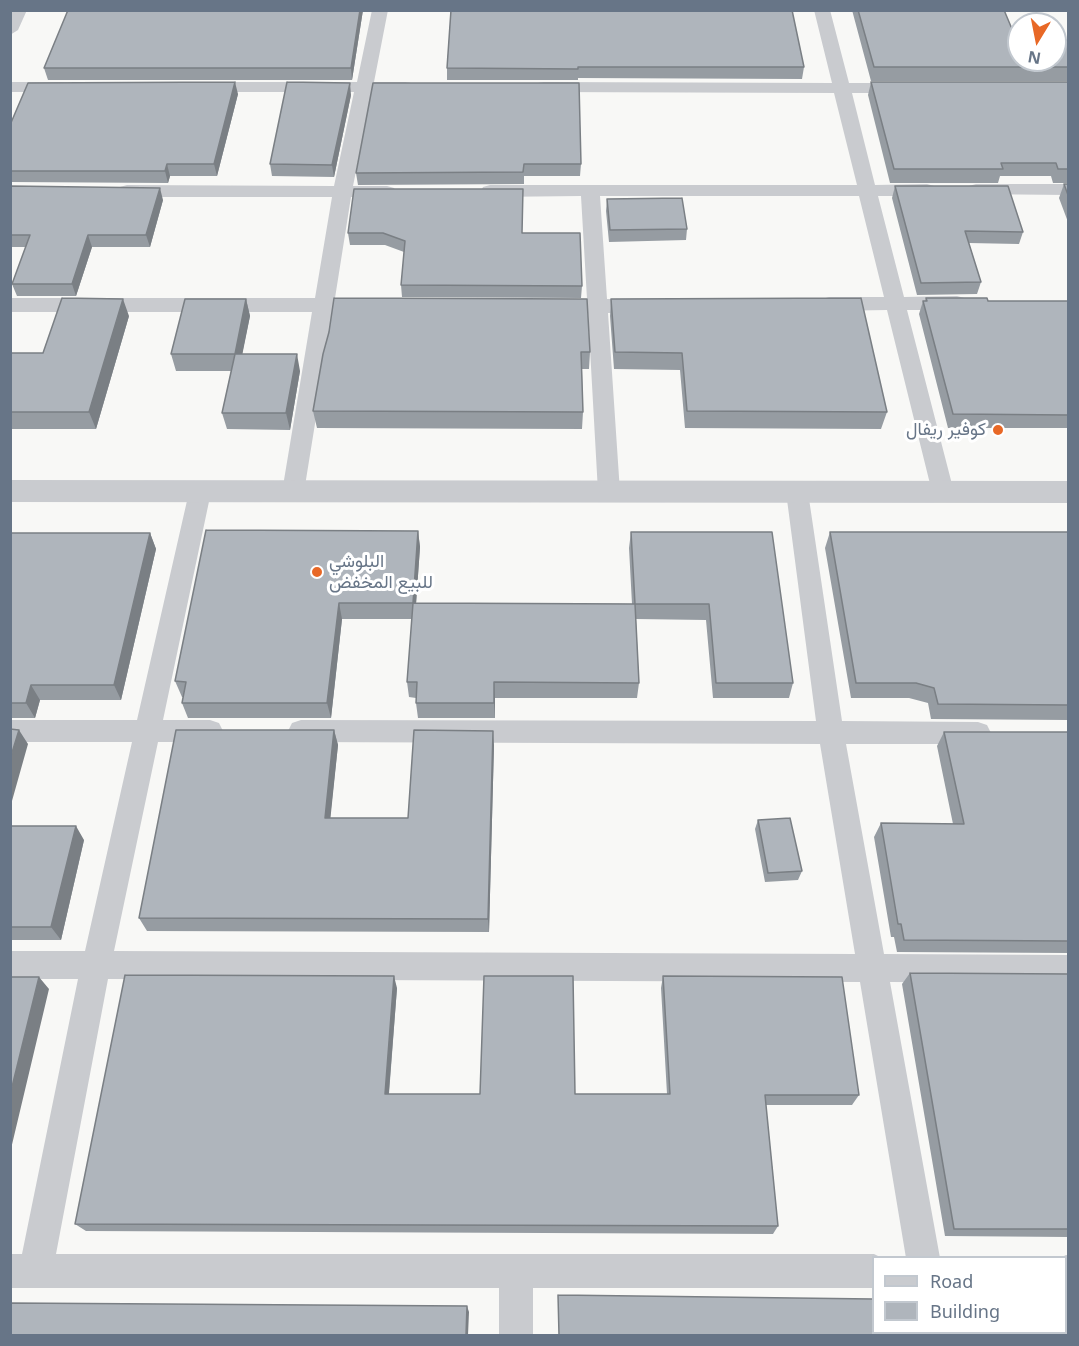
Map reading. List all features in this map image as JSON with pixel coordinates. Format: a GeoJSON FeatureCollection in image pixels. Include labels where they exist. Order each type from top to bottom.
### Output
{"type":"FeatureCollection","features":[{"type":"Feature","properties":{"kind":"street"},"geometry":{"type":"LineString","coordinates":[[10,30],[19,10]]}},
{"type":"Feature","properties":{"kind":"street"},"geometry":{"type":"LineString","coordinates":[[293,492],[342,193],[380,10]]}},
{"type":"Feature","properties":{"kind":"street"},"geometry":{"type":"LineString","coordinates":[[822,10],[944,492]]}},
{"type":"Feature","properties":{"kind":"street"},"geometry":{"type":"LineString","coordinates":[[10,87],[81,87]]}},
{"type":"Feature","properties":{"kind":"street"},"geometry":{"type":"LineString","coordinates":[[187,87],[424,87]]}},
{"type":"Feature","properties":{"kind":"street"},"geometry":{"type":"LineString","coordinates":[[531,87],[925,88]]}},
{"type":"Feature","properties":{"kind":"street"},"geometry":{"type":"LineString","coordinates":[[591,190],[609,492]]}},
{"type":"Feature","properties":{"kind":"street"},"geometry":{"type":"LineString","coordinates":[[472,191],[1068,190]]}},
{"type":"Feature","properties":{"kind":"street"},"geometry":{"type":"LineString","coordinates":[[105,191],[402,192]]}},
{"type":"Feature","properties":{"kind":"street"},"geometry":{"type":"LineString","coordinates":[[813,304],[976,303]]}},
{"type":"Feature","properties":{"kind":"street"},"geometry":{"type":"LineString","coordinates":[[10,305],[384,305]]}},
{"type":"Feature","properties":{"kind":"street"},"geometry":{"type":"LineString","coordinates":[[539,306],[670,306]]}},
{"type":"Feature","properties":{"kind":"street"},"geometry":{"type":"LineString","coordinates":[[10,492],[1068,492]]}},
{"type":"Feature","properties":{"kind":"street"},"geometry":{"type":"LineString","coordinates":[[200,492],[96,966],[23,1271],[872,1271]]}},
{"type":"Feature","properties":{"kind":"street"},"geometry":{"type":"LineString","coordinates":[[797,492],[831,733],[923,1256]]}},
{"type":"Feature","properties":{"kind":"street"},"geometry":{"type":"LineString","coordinates":[[10,731],[229,731]]}},
{"type":"Feature","properties":{"kind":"street"},"geometry":{"type":"LineString","coordinates":[[276,731],[997,733]]}},
{"type":"Feature","properties":{"kind":"street"},"geometry":{"type":"LineString","coordinates":[[10,965],[1068,969]]}},
{"type":"Feature","properties":{"kind":"street"},"geometry":{"type":"LineString","coordinates":[[516,1271],[516,1335]]}},
{"type":"Feature","properties":{"kind":"building"},"geometry":{"type":"Polygon","coordinates":[[[68,10],[360,10],[351,68],[44,68],[68,10]]]}},
{"type":"Feature","properties":{"kind":"building"},"geometry":{"type":"Polygon","coordinates":[[[451,10],[792,10],[804,67],[447,68],[451,10]]]}},
{"type":"Feature","properties":{"kind":"building"},"geometry":{"type":"Polygon","coordinates":[[[858,10],[1004,10],[1007,17],[1007,67],[874,67],[858,10]]]}},
{"type":"Feature","properties":{"kind":"building"},"geometry":{"type":"Polygon","coordinates":[[[1067,43],[1068,45],[1067,67],[1067,43]]]}},
{"type":"Feature","properties":{"kind":"building"},"geometry":{"type":"Polygon","coordinates":[[[235,82],[214,164],[167,164],[165,171],[10,171],[10,125],[28,83],[235,82]]]}},
{"type":"Feature","properties":{"kind":"building"},"geometry":{"type":"Polygon","coordinates":[[[287,82],[350,83],[332,165],[270,164],[287,82]]]}},
{"type":"Feature","properties":{"kind":"building"},"geometry":{"type":"Polygon","coordinates":[[[871,82],[1068,82],[1068,169],[1058,169],[1056,163],[1001,163],[1003,169],[894,169],[871,82]]]}},
{"type":"Feature","properties":{"kind":"building"},"geometry":{"type":"Polygon","coordinates":[[[373,83],[579,83],[581,164],[524,164],[523,172],[356,173],[373,83]]]}},
{"type":"Feature","properties":{"kind":"building"},"geometry":{"type":"Polygon","coordinates":[[[10,186],[160,188],[146,235],[88,235],[72,284],[12,284],[30,235],[10,235],[10,186]]]}},
{"type":"Feature","properties":{"kind":"building"},"geometry":{"type":"Polygon","coordinates":[[[895,186],[1008,186],[1023,232],[965,231],[981,282],[921,283],[895,186]]]}},
{"type":"Feature","properties":{"kind":"building"},"geometry":{"type":"Polygon","coordinates":[[[354,189],[523,189],[522,233],[580,233],[582,286],[401,285],[405,241],[383,233],[348,233],[354,189]]]}},
{"type":"Feature","properties":{"kind":"building"},"geometry":{"type":"Polygon","coordinates":[[[682,198],[687,229],[610,230],[607,199],[682,198]]]}},
{"type":"Feature","properties":{"kind":"building"},"geometry":{"type":"Polygon","coordinates":[[[62,298],[123,299],[89,412],[10,412],[10,353],[43,353],[62,298]]]}},
{"type":"Feature","properties":{"kind":"building"},"geometry":{"type":"Polygon","coordinates":[[[334,298],[587,299],[590,352],[581,352],[583,412],[313,411],[334,298]]]}},
{"type":"Feature","properties":{"kind":"building"},"geometry":{"type":"Polygon","coordinates":[[[861,298],[887,412],[687,411],[682,353],[615,352],[611,299],[861,298]]]}},
{"type":"Feature","properties":{"kind":"building"},"geometry":{"type":"Polygon","coordinates":[[[926,298],[1068,301],[1068,415],[953,414],[923,301],[927,301],[926,298]]]}},
{"type":"Feature","properties":{"kind":"building"},"geometry":{"type":"Polygon","coordinates":[[[185,299],[246,299],[235,354],[171,354],[185,299]]]}},
{"type":"Feature","properties":{"kind":"building"},"geometry":{"type":"Polygon","coordinates":[[[235,354],[297,354],[286,413],[222,413],[235,354]]]}},
{"type":"Feature","properties":{"kind":"building"},"geometry":{"type":"Polygon","coordinates":[[[206,530],[418,531],[413,603],[339,603],[327,703],[182,703],[186,682],[175,681],[206,530]]]}},
{"type":"Feature","properties":{"kind":"building"},"geometry":{"type":"Polygon","coordinates":[[[631,532],[772,532],[793,683],[716,683],[709,604],[635,604],[631,532]]]}},
{"type":"Feature","properties":{"kind":"building"},"geometry":{"type":"Polygon","coordinates":[[[830,532],[1068,532],[1068,705],[938,704],[934,688],[916,683],[856,683],[830,532]]]}},
{"type":"Feature","properties":{"kind":"building"},"geometry":{"type":"Polygon","coordinates":[[[10,533],[150,533],[114,685],[31,685],[26,703],[10,703],[10,533]]]}},
{"type":"Feature","properties":{"kind":"building"},"geometry":{"type":"Polygon","coordinates":[[[413,603],[635,604],[639,683],[494,682],[494,703],[416,703],[417,682],[407,682],[413,603]]]}},
{"type":"Feature","properties":{"kind":"building"},"geometry":{"type":"Polygon","coordinates":[[[10,729],[19,730],[10,759],[10,729]]]}},
{"type":"Feature","properties":{"kind":"building"},"geometry":{"type":"Polygon","coordinates":[[[176,730],[334,730],[325,818],[408,818],[414,730],[493,731],[488,919],[139,918],[176,730]]]}},
{"type":"Feature","properties":{"kind":"building"},"geometry":{"type":"Polygon","coordinates":[[[944,732],[1068,732],[1068,941],[904,940],[901,924],[898,924],[881,823],[964,824],[944,732]]]}},
{"type":"Feature","properties":{"kind":"building"},"geometry":{"type":"Polygon","coordinates":[[[790,818],[802,871],[768,873],[758,820],[790,818]]]}},
{"type":"Feature","properties":{"kind":"building"},"geometry":{"type":"Polygon","coordinates":[[[10,826],[76,826],[51,927],[10,927],[10,826]]]}},
{"type":"Feature","properties":{"kind":"building"},"geometry":{"type":"Polygon","coordinates":[[[910,973],[1068,974],[1068,1229],[954,1229],[910,973]]]}},
{"type":"Feature","properties":{"kind":"building"},"geometry":{"type":"Polygon","coordinates":[[[125,975],[394,976],[385,1094],[480,1094],[484,976],[573,976],[575,1094],[670,1094],[663,976],[842,977],[859,1095],[765,1095],[778,1226],[75,1224],[125,975]]]}},
{"type":"Feature","properties":{"kind":"building"},"geometry":{"type":"Polygon","coordinates":[[[10,977],[39,977],[10,1095],[10,977]]]}},
{"type":"Feature","properties":{"kind":"building"},"geometry":{"type":"Polygon","coordinates":[[[558,1295],[872,1299],[872,1334],[1067,1334],[1068,1301],[1068,1335],[559,1335],[558,1295]]]}},
{"type":"Feature","properties":{"kind":"building"},"geometry":{"type":"Polygon","coordinates":[[[10,1303],[467,1306],[466,1335],[10,1335],[10,1303]]]}},
{"type":"Feature","properties":{"kind":"place","name":"كوفير ريفال"},"geometry":{"type":"Point","coordinates":[998,430]}},
{"type":"Feature","properties":{"kind":"place","name":"البلوشي للبيع المخفض"},"geometry":{"type":"Point","coordinates":[317,572]}}]}
